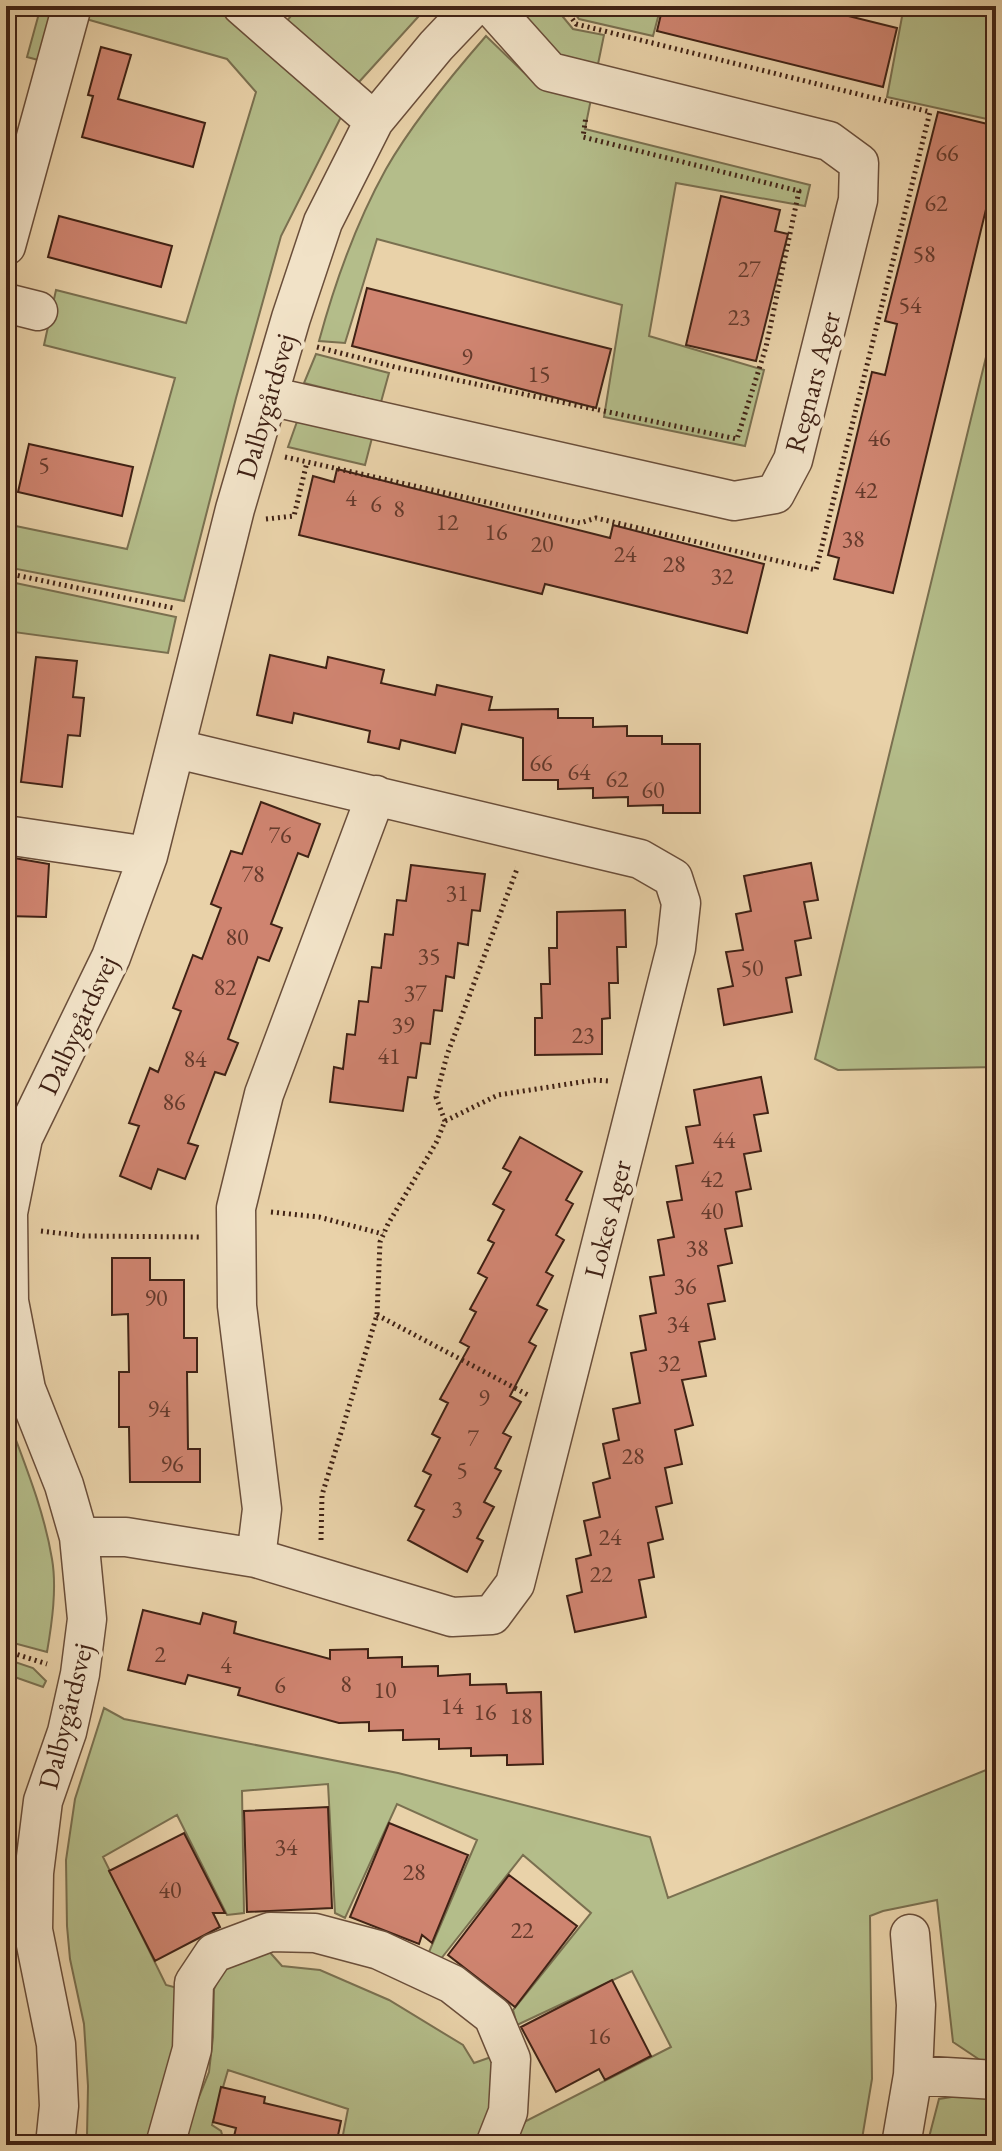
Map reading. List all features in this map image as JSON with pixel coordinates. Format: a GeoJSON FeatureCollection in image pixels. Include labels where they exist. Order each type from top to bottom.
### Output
{"type":"FeatureCollection","features":[{"type":"Feature","properties":{"kind":"street"},"geometry":{"type":"LineString","coordinates":[[6,246],[72,6]]}},
{"type":"Feature","properties":{"kind":"street"},"geometry":{"type":"LineString","coordinates":[[242,6],[374,121]]}},
{"type":"Feature","properties":{"kind":"street","name":"Dalbygårdsvej"},"geometry":{"type":"LineString","coordinates":[[55,2145],[59,2106],[56,2044],[20,1872],[67,1732],[80,1674],[87,1619],[79,1537],[64,1485],[26,1389],[9,1301],[7,1217],[23,1138],[111,957],[148,856],[235,509],[323,222],[374,121],[436,46],[474,6]]}},
{"type":"Feature","properties":{"kind":"street","name":"Regnars Ager"},"geometry":{"type":"LineString","coordinates":[[269,396],[734,501],[775,494],[793,460],[858,200],[859,163],[829,141],[550,72],[491,6]]}},
{"type":"Feature","properties":{"kind":"street","name":"Lokes Ager"},"geometry":{"type":"LineString","coordinates":[[79,1537],[126,1537],[256,1558],[452,1617],[492,1615],[515,1584],[676,948],[681,903],[673,878],[640,859],[177,749]]}},
{"type":"Feature","properties":{"kind":"street"},"geometry":{"type":"LineString","coordinates":[[256,1558],[262,1509],[237,1306],[236,1222],[264,1094],[376,795]]}},
{"type":"Feature","properties":{"kind":"street"},"geometry":{"type":"LineString","coordinates":[[6,835],[148,856]]}},
{"type":"Feature","properties":{"kind":"street"},"geometry":{"type":"LineString","coordinates":[[165,2145],[192,2049],[194,1983],[214,1953],[270,1932],[315,1933],[379,1950],[452,1984],[493,2016],[511,2059],[508,2112],[495,2145]]}},
{"type":"Feature","properties":{"kind":"street"},"geometry":{"type":"LineString","coordinates":[[901,2145],[913,2075],[916,2005],[910,1934]]}},
{"type":"Feature","properties":{"kind":"street"},"geometry":{"type":"LineString","coordinates":[[913,2075],[996,2080]]}},
{"type":"Feature","properties":{"kind":"path"},"geometry":{"type":"LineString","coordinates":[[253,450],[580,523],[596,518],[816,570],[930,112],[576,24],[563,6]]}},
{"type":"Feature","properties":{"kind":"path"},"geometry":{"type":"LineString","coordinates":[[285,338],[395,367],[737,439],[766,347],[799,191],[583,137],[591,82]]}},
{"type":"Feature","properties":{"kind":"path"},"geometry":{"type":"LineString","coordinates":[[235,509],[262,519],[294,516],[307,462]]}},
{"type":"Feature","properties":{"kind":"path"},"geometry":{"type":"LineString","coordinates":[[6,573],[209,616]]}},
{"type":"Feature","properties":{"kind":"path"},"geometry":{"type":"LineString","coordinates":[[445,1121],[436,1097],[447,1055],[517,869],[504,864]]}},
{"type":"Feature","properties":{"kind":"path"},"geometry":{"type":"LineString","coordinates":[[319,1577],[322,1495],[377,1315],[380,1242],[436,1143],[445,1121],[498,1095],[594,1080],[642,1082]]}},
{"type":"Feature","properties":{"kind":"path"},"geometry":{"type":"LineString","coordinates":[[7,1217],[83,1236],[319,1217],[383,1234]]}},
{"type":"Feature","properties":{"kind":"path"},"geometry":{"type":"LineString","coordinates":[[377,1315],[559,1411]]}},
{"type":"Feature","properties":{"kind":"green space"},"geometry":{"type":"Polygon","coordinates":[[[41,6],[58,6],[42,61],[27,57],[41,6]]]}},
{"type":"Feature","properties":{"kind":"green space"},"geometry":{"type":"Polygon","coordinates":[[[89,6],[220,6],[342,115],[281,236],[184,601],[6,567],[6,524],[127,549],[175,378],[44,345],[56,290],[186,323],[256,92],[227,59],[86,19],[89,6]]]}},
{"type":"Feature","properties":{"kind":"green space"},"geometry":{"type":"Polygon","coordinates":[[[299,6],[428,6],[359,82],[286,22],[299,6]]]}},
{"type":"Feature","properties":{"kind":"green space"},"geometry":{"type":"Polygon","coordinates":[[[523,6],[554,6],[573,29],[604,35],[597,69],[557,59],[517,10],[523,6]]]}},
{"type":"Feature","properties":{"kind":"green space"},"geometry":{"type":"Polygon","coordinates":[[[569,6],[661,6],[653,36],[579,19],[569,6]]]}},
{"type":"Feature","properties":{"kind":"green space"},"geometry":{"type":"Polygon","coordinates":[[[904,6],[996,6],[996,121],[887,97],[904,6]]]}},
{"type":"Feature","properties":{"kind":"green space"},"geometry":{"type":"Polygon","coordinates":[[[486,36],[537,85],[591,99],[585,129],[810,185],[805,206],[676,183],[649,336],[764,370],[745,446],[604,417],[622,305],[377,239],[345,343],[319,341],[347,253],[386,169],[420,118],[486,36]]]}},
{"type":"Feature","properties":{"kind":"green space"},"geometry":{"type":"Polygon","coordinates":[[[996,316],[996,1067],[838,1070],[815,1059],[996,316]]]}},
{"type":"Feature","properties":{"kind":"green space"},"geometry":{"type":"Polygon","coordinates":[[[316,354],[389,373],[381,402],[304,383],[316,354]]]}},
{"type":"Feature","properties":{"kind":"green space"},"geometry":{"type":"Polygon","coordinates":[[[299,416],[373,434],[365,465],[288,447],[299,416]]]}},
{"type":"Feature","properties":{"kind":"green space"},"geometry":{"type":"Polygon","coordinates":[[[6,581],[176,617],[168,653],[6,631],[6,581]]]}},
{"type":"Feature","properties":{"kind":"green space"},"geometry":{"type":"Polygon","coordinates":[[[7,1416],[39,1504],[52,1559],[54,1594],[47,1652],[6,1641],[7,1416]]]}},
{"type":"Feature","properties":{"kind":"green space"},"geometry":{"type":"Polygon","coordinates":[[[6,1659],[33,1668],[46,1681],[43,1687],[6,1674],[6,1659]]]}},
{"type":"Feature","properties":{"kind":"green space"},"geometry":{"type":"Polygon","coordinates":[[[104,1708],[124,1719],[398,1773],[650,1837],[668,1898],[996,1766],[996,2060],[980,2060],[953,2042],[937,1900],[870,1916],[872,2079],[861,2145],[508,2145],[526,2121],[671,2047],[632,1971],[517,2025],[513,2010],[591,1913],[523,1855],[440,1960],[429,1952],[477,1840],[397,1804],[345,1918],[335,1913],[328,1784],[242,1791],[244,1913],[227,1915],[177,1815],[103,1857],[166,1985],[185,1990],[181,2057],[153,2131],[134,2144],[87,2136],[84,2024],[70,1959],[66,1860],[75,1799],[104,1708]]]}},
{"type":"Feature","properties":{"kind":"green space"},"geometry":{"type":"Polygon","coordinates":[[[266,1948],[282,1966],[320,1970],[389,2000],[463,2045],[474,2063],[497,2055],[496,2107],[472,2145],[341,2145],[348,2109],[228,2070],[212,2125],[221,2131],[225,2145],[190,2145],[187,2127],[209,2072],[214,1989],[223,1969],[266,1948]]]}},
{"type":"Feature","properties":{"kind":"green space"},"geometry":{"type":"Polygon","coordinates":[[[970,2094],[996,2095],[996,2145],[927,2145],[939,2099],[970,2094]]]}},
{"type":"Feature","properties":{"kind":"building"},"geometry":{"type":"Polygon","coordinates":[[[663,6],[808,6],[897,28],[883,87],[657,31],[663,6]]]}},
{"type":"Feature","properties":{"kind":"building"},"geometry":{"type":"Polygon","coordinates":[[[101,47],[131,55],[118,99],[205,123],[193,167],[82,137],[93,96],[88,95],[101,47]]]}},
{"type":"Feature","properties":{"kind":"building"},"geometry":{"type":"Polygon","coordinates":[[[938,112],[996,126],[996,168],[893,593],[834,579],[839,558],[828,555],[872,372],[885,375],[897,324],[885,321],[938,112]]]}},
{"type":"Feature","properties":{"kind":"building"},"geometry":{"type":"Polygon","coordinates":[[[721,196],[780,210],[775,231],[788,234],[756,361],[686,345],[721,196]]]}},
{"type":"Feature","properties":{"kind":"building"},"geometry":{"type":"Polygon","coordinates":[[[59,216],[172,246],[161,287],[48,257],[59,216]]]}},
{"type":"Feature","properties":{"kind":"building"},"geometry":{"type":"Polygon","coordinates":[[[367,288],[611,349],[596,408],[352,346],[367,288]]]}},
{"type":"Feature","properties":{"kind":"building"},"geometry":{"type":"Polygon","coordinates":[[[29,444],[133,467],[122,516],[18,492],[29,444]]]}},
{"type":"Feature","properties":{"kind":"building"},"geometry":{"type":"Polygon","coordinates":[[[337,469],[610,538],[613,525],[764,564],[747,633],[545,584],[542,594],[299,535],[313,476],[334,482],[337,469]]]}},
{"type":"Feature","properties":{"kind":"building"},"geometry":{"type":"Polygon","coordinates":[[[270,655],[326,668],[328,657],[384,670],[381,683],[435,695],[437,685],[492,697],[489,710],[558,709],[558,718],[593,718],[593,727],[627,726],[627,736],[662,736],[662,744],[700,744],[700,813],[663,813],[663,805],[628,806],[628,797],[593,798],[593,788],[558,789],[558,780],[523,780],[523,738],[462,724],[455,753],[401,740],[399,749],[368,742],[370,731],[294,713],[292,723],[257,715],[270,655]]]}},
{"type":"Feature","properties":{"kind":"building"},"geometry":{"type":"Polygon","coordinates":[[[36,657],[77,661],[73,697],[84,698],[80,736],[68,735],[62,787],[21,782],[36,657]]]}},
{"type":"Feature","properties":{"kind":"building"},"geometry":{"type":"Polygon","coordinates":[[[261,802],[320,824],[308,857],[298,853],[271,924],[282,928],[269,961],[258,957],[228,1039],[238,1043],[225,1075],[215,1072],[188,1143],[198,1146],[185,1179],[158,1169],[151,1189],[120,1176],[139,1126],[129,1123],[150,1068],[158,1072],[181,1011],[173,1008],[193,955],[202,959],[221,908],[211,904],[231,851],[242,854],[261,802]]]}},
{"type":"Feature","properties":{"kind":"building"},"geometry":{"type":"Polygon","coordinates":[[[14,858],[49,864],[46,917],[6,916],[6,875],[14,875],[14,858]]]}},
{"type":"Feature","properties":{"kind":"building"},"geometry":{"type":"Polygon","coordinates":[[[811,863],[818,900],[804,902],[811,938],[795,941],[801,975],[786,978],[792,1012],[724,1025],[718,989],[733,986],[726,952],[743,950],[736,914],[751,911],[744,876],[811,863]]]}},
{"type":"Feature","properties":{"kind":"building"},"geometry":{"type":"Polygon","coordinates":[[[411,865],[485,874],[480,911],[472,910],[468,945],[458,943],[454,978],[446,976],[442,1011],[434,1010],[430,1044],[421,1043],[416,1078],[408,1077],[403,1111],[330,1102],[334,1067],[343,1069],[347,1034],[355,1035],[359,1001],[368,1002],[372,967],[381,968],[385,934],[393,935],[397,900],[406,901],[411,865]]]}},
{"type":"Feature","properties":{"kind":"building"},"geometry":{"type":"Polygon","coordinates":[[[625,910],[626,947],[617,947],[618,983],[609,983],[610,1018],[602,1019],[602,1054],[535,1055],[535,1018],[542,1018],[541,984],[550,984],[549,948],[557,948],[557,912],[625,910]]]}},
{"type":"Feature","properties":{"kind":"building"},"geometry":{"type":"Polygon","coordinates":[[[761,1077],[768,1113],[754,1115],[761,1151],[744,1154],[751,1189],[736,1192],[742,1226],[725,1229],[732,1263],[718,1266],[725,1301],[708,1304],[715,1339],[699,1342],[706,1376],[682,1380],[693,1425],[675,1430],[682,1464],[665,1468],[672,1503],[656,1507],[663,1539],[648,1543],[654,1577],[639,1580],[646,1617],[575,1632],[567,1596],[582,1592],[576,1559],[591,1555],[584,1521],[600,1517],[593,1483],[610,1478],[603,1444],[619,1440],[613,1409],[640,1403],[631,1353],[646,1350],[640,1316],[656,1313],[650,1277],[664,1275],[658,1240],[674,1237],[667,1202],[682,1200],[676,1166],[693,1163],[686,1127],[700,1125],[694,1090],[761,1077]]]}},
{"type":"Feature","properties":{"kind":"building"},"geometry":{"type":"Polygon","coordinates":[[[520,1137],[582,1172],[566,1200],[573,1204],[556,1235],[564,1240],[546,1272],[553,1276],[537,1305],[547,1310],[529,1342],[536,1346],[510,1396],[521,1402],[503,1433],[511,1437],[495,1468],[501,1471],[484,1502],[494,1507],[477,1538],[483,1541],[467,1572],[408,1540],[424,1510],[415,1506],[431,1475],[423,1471],[440,1438],[432,1434],[448,1403],[440,1399],[469,1347],[460,1342],[476,1312],[470,1309],[487,1278],[478,1273],[494,1243],[488,1240],[504,1210],[493,1204],[511,1172],[503,1168],[520,1137]]]}},
{"type":"Feature","properties":{"kind":"building"},"geometry":{"type":"Polygon","coordinates":[[[112,1258],[150,1258],[150,1280],[184,1280],[184,1338],[197,1338],[197,1372],[187,1372],[188,1449],[200,1449],[200,1482],[130,1482],[129,1427],[119,1427],[119,1372],[129,1372],[128,1314],[112,1315],[112,1258]]]}},
{"type":"Feature","properties":{"kind":"building"},"geometry":{"type":"Polygon","coordinates":[[[143,1610],[200,1624],[203,1613],[236,1622],[234,1633],[330,1659],[330,1650],[368,1649],[368,1658],[402,1657],[402,1667],[438,1666],[438,1676],[470,1674],[470,1685],[506,1684],[507,1693],[541,1692],[543,1764],[507,1765],[507,1755],[471,1756],[471,1748],[439,1749],[439,1739],[403,1740],[403,1730],[369,1731],[369,1722],[339,1723],[238,1695],[240,1688],[188,1675],[185,1684],[128,1670],[143,1610]]]}},
{"type":"Feature","properties":{"kind":"building"},"geometry":{"type":"Polygon","coordinates":[[[328,1807],[332,1908],[247,1912],[244,1811],[328,1807]]]}},
{"type":"Feature","properties":{"kind":"building"},"geometry":{"type":"Polygon","coordinates":[[[389,1823],[468,1855],[432,1943],[422,1935],[419,1944],[350,1917],[389,1823]]]}},
{"type":"Feature","properties":{"kind":"building"},"geometry":{"type":"Polygon","coordinates":[[[184,1833],[225,1913],[213,1913],[220,1927],[155,1961],[109,1871],[184,1833]]]}},
{"type":"Feature","properties":{"kind":"building"},"geometry":{"type":"Polygon","coordinates":[[[509,1875],[577,1926],[515,2007],[448,1955],[509,1875]]]}},
{"type":"Feature","properties":{"kind":"building"},"geometry":{"type":"Polygon","coordinates":[[[612,1980],[651,2056],[605,2080],[599,2069],[556,2092],[521,2027],[612,1980]]]}},
{"type":"Feature","properties":{"kind":"building"},"geometry":{"type":"Polygon","coordinates":[[[221,2087],[265,2097],[264,2103],[341,2121],[336,2145],[232,2145],[236,2128],[213,2122],[221,2087]]]}}]}
